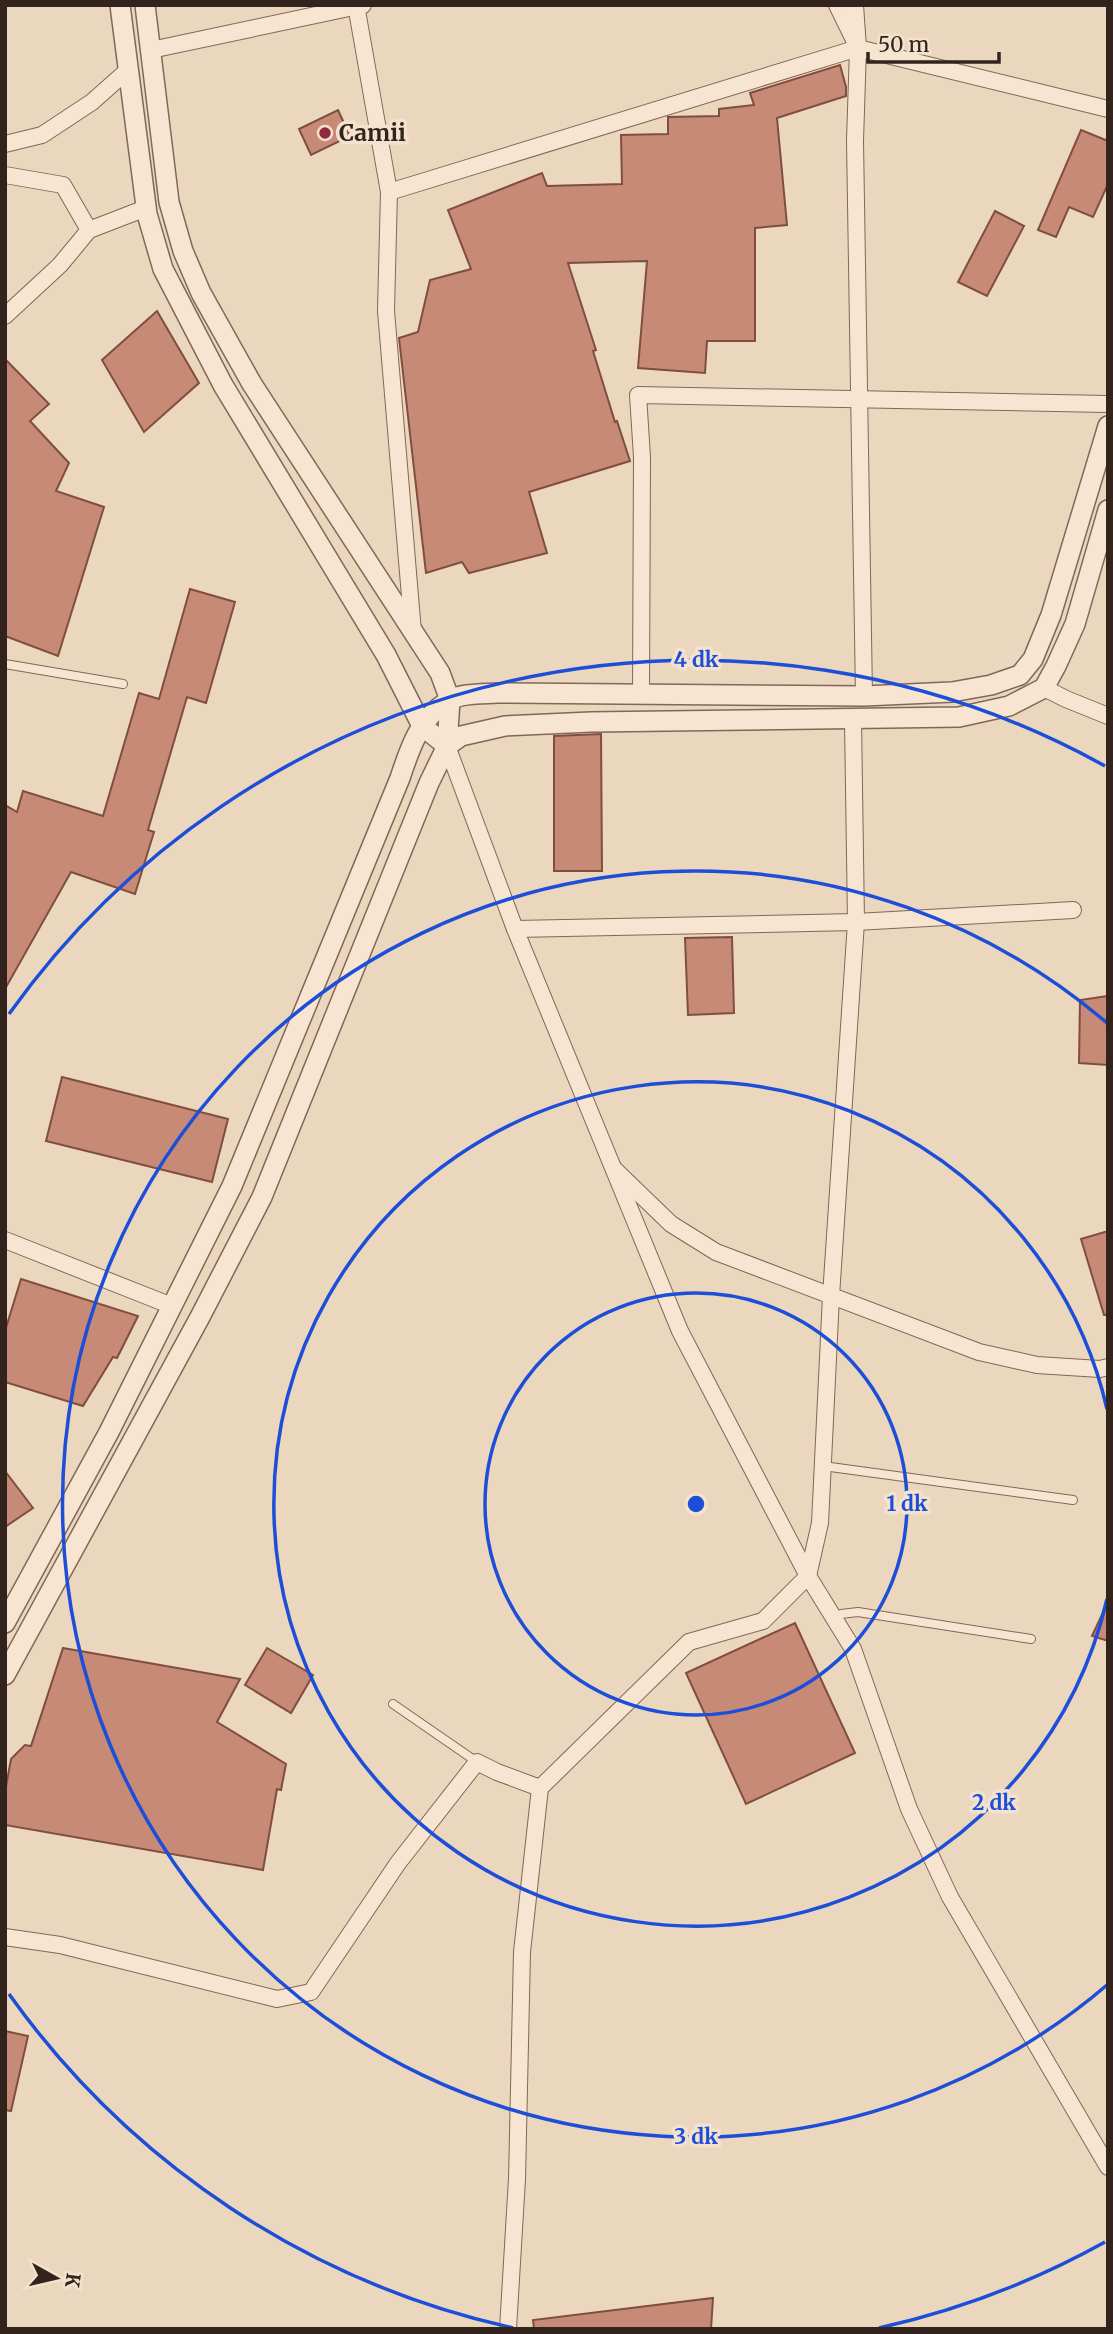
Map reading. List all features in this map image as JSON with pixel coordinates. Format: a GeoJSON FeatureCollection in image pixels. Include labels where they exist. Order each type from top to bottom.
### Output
{"type":"FeatureCollection","features":[{"type":"Feature","properties":{"kind":"street"},"geometry":{"type":"LineString","coordinates":[[120,5],[146,208],[163,270],[223,385],[386,655],[422,726],[447,746],[515,929],[680,1331],[808,1576],[853,1649],[909,1809],[950,1898],[1108,2167]]}},
{"type":"Feature","properties":{"kind":"street"},"geometry":{"type":"LineString","coordinates":[[5,1675],[194,1330],[262,1197],[429,783],[447,746],[450,700],[440,673],[252,384],[201,293],[183,251],[169,202],[145,5]]}},
{"type":"Feature","properties":{"kind":"street"},"geometry":{"type":"LineString","coordinates":[[837,5],[858,48]]}},
{"type":"Feature","properties":{"kind":"street"},"geometry":{"type":"LineString","coordinates":[[855,5],[858,48],[855,141],[864,696]]}},
{"type":"Feature","properties":{"kind":"street"},"geometry":{"type":"LineString","coordinates":[[5,144],[42,135],[92,102],[150,50],[358,6],[389,192],[386,311],[414,636]]}},
{"type":"Feature","properties":{"kind":"street"},"geometry":{"type":"LineString","coordinates":[[389,192],[858,48],[1108,109]]}},
{"type":"Feature","properties":{"kind":"street"},"geometry":{"type":"LineString","coordinates":[[5,175],[63,186],[89,230]]}},
{"type":"Feature","properties":{"kind":"street"},"geometry":{"type":"LineString","coordinates":[[5,316],[60,265],[89,230],[146,208]]}},
{"type":"Feature","properties":{"kind":"street"},"geometry":{"type":"LineString","coordinates":[[640,694],[642,457],[638,395],[1108,404]]}},
{"type":"Feature","properties":{"kind":"street"},"geometry":{"type":"LineString","coordinates":[[5,1623],[109,1432],[232,1186],[400,778],[412,739],[422,726],[450,700],[497,693],[864,696],[952,692],[991,685],[1020,675],[1033,659],[1051,615],[1108,426]]}},
{"type":"Feature","properties":{"kind":"street"},"geometry":{"type":"LineString","coordinates":[[447,746],[461,736],[505,726],[592,722],[959,717],[1009,706],[1044,688],[1056,666],[1075,624],[1108,510]]}},
{"type":"Feature","properties":{"kind":"street"},"geometry":{"type":"LineString","coordinates":[[1026,667],[1044,688],[1108,716]]}},
{"type":"Feature","properties":{"kind":"street"},"geometry":{"type":"LineString","coordinates":[[590,694],[592,722]]}},
{"type":"Feature","properties":{"kind":"street"},"geometry":{"type":"LineString","coordinates":[[508,2329],[517,2179],[522,1952],[540,1788],[689,1642],[763,1621],[808,1576],[820,1523],[831,1296],[856,922],[853,720]]}},
{"type":"Feature","properties":{"kind":"street"},"geometry":{"type":"LineString","coordinates":[[515,929],[856,922],[1073,910]]}},
{"type":"Feature","properties":{"kind":"street"},"geometry":{"type":"LineString","coordinates":[[610,1165],[671,1224],[716,1252],[979,1352],[1037,1365],[1100,1369],[1108,1367]]}},
{"type":"Feature","properties":{"kind":"street"},"geometry":{"type":"LineString","coordinates":[[5,1240],[172,1306]]}},
{"type":"Feature","properties":{"kind":"street"},"geometry":{"type":"LineString","coordinates":[[5,1937],[60,1945],[277,1999],[311,1992],[398,1863],[477,1762],[540,1788]]}},
{"type":"Feature","properties":{"kind":"lane"},"geometry":{"type":"LineString","coordinates":[[5,664],[123,684]]}},
{"type":"Feature","properties":{"kind":"lane"},"geometry":{"type":"LineString","coordinates":[[823,1466],[1073,1500]]}},
{"type":"Feature","properties":{"kind":"lane"},"geometry":{"type":"LineString","coordinates":[[834,1619],[841,1614],[858,1612],[1031,1639]]}},
{"type":"Feature","properties":{"kind":"lane"},"geometry":{"type":"LineString","coordinates":[[393,1704],[477,1762]]}},
{"type":"Feature","properties":{"kind":"building"},"geometry":{"type":"Polygon","coordinates":[[[840,65],[846,96],[777,118],[787,225],[755,228],[755,341],[707,341],[705,373],[638,368],[647,261],[568,263],[596,350],[593,351],[615,422],[617,421],[630,461],[529,492],[547,553],[469,573],[462,562],[426,573],[399,338],[418,332],[430,280],[471,269],[448,210],[542,173],[547,186],[622,184],[621,135],[668,134],[668,117],[719,116],[719,109],[754,105],[750,93],[840,65]]]}},
{"type":"Feature","properties":{"kind":"building","name":"Camii"},"geometry":{"type":"Polygon","coordinates":[[[338,110],[350,136],[311,155],[299,129],[338,110]]]}},
{"type":"Feature","properties":{"kind":"building"},"geometry":{"type":"Polygon","coordinates":[[[1081,130],[1108,141],[1108,184],[1093,217],[1069,207],[1056,237],[1038,230],[1081,130]]]}},
{"type":"Feature","properties":{"kind":"building"},"geometry":{"type":"Polygon","coordinates":[[[995,211],[1024,226],[987,296],[958,282],[995,211]]]}},
{"type":"Feature","properties":{"kind":"building"},"geometry":{"type":"Polygon","coordinates":[[[157,311],[199,383],[144,432],[102,360],[157,311]]]}},
{"type":"Feature","properties":{"kind":"building"},"geometry":{"type":"Polygon","coordinates":[[[5,359],[49,404],[30,421],[69,463],[56,491],[104,507],[58,656],[5,636],[5,359]]]}},
{"type":"Feature","properties":{"kind":"building"},"geometry":{"type":"Polygon","coordinates":[[[190,589],[235,602],[206,703],[187,697],[148,830],[154,832],[135,894],[71,872],[5,989],[5,805],[17,812],[23,791],[103,816],[139,693],[159,699],[190,589]]]}},
{"type":"Feature","properties":{"kind":"building"},"geometry":{"type":"Polygon","coordinates":[[[601,734],[602,871],[554,871],[554,736],[601,734]]]}},
{"type":"Feature","properties":{"kind":"building"},"geometry":{"type":"Polygon","coordinates":[[[732,937],[734,1013],[688,1015],[685,938],[732,937]]]}},
{"type":"Feature","properties":{"kind":"building"},"geometry":{"type":"Polygon","coordinates":[[[1108,996],[1108,1065],[1079,1063],[1080,1000],[1108,996]]]}},
{"type":"Feature","properties":{"kind":"building"},"geometry":{"type":"Polygon","coordinates":[[[62,1077],[228,1119],[212,1182],[46,1141],[62,1077]]]}},
{"type":"Feature","properties":{"kind":"building"},"geometry":{"type":"Polygon","coordinates":[[[1108,1231],[1108,1315],[1104,1315],[1081,1239],[1108,1231]]]}},
{"type":"Feature","properties":{"kind":"building"},"geometry":{"type":"Polygon","coordinates":[[[21,1279],[138,1316],[117,1358],[113,1357],[83,1406],[5,1382],[5,1331],[21,1279]]]}},
{"type":"Feature","properties":{"kind":"building"},"geometry":{"type":"Polygon","coordinates":[[[5,1471],[33,1508],[5,1527],[5,1471]]]}},
{"type":"Feature","properties":{"kind":"building"},"geometry":{"type":"Polygon","coordinates":[[[1108,1602],[1108,1641],[1092,1636],[1108,1602]]]}},
{"type":"Feature","properties":{"kind":"building"},"geometry":{"type":"Polygon","coordinates":[[[795,1623],[855,1753],[746,1804],[686,1673],[795,1623]]]}},
{"type":"Feature","properties":{"kind":"building"},"geometry":{"type":"Polygon","coordinates":[[[63,1648],[240,1679],[217,1722],[286,1764],[281,1790],[277,1789],[263,1870],[5,1825],[5,1792],[11,1759],[25,1745],[31,1746],[63,1648]]]}},
{"type":"Feature","properties":{"kind":"building"},"geometry":{"type":"Polygon","coordinates":[[[267,1648],[313,1675],[291,1713],[245,1685],[267,1648]]]}},
{"type":"Feature","properties":{"kind":"building"},"geometry":{"type":"Polygon","coordinates":[[[5,2031],[28,2036],[11,2111],[5,2110],[5,2031]]]}},
{"type":"Feature","properties":{"kind":"building"},"geometry":{"type":"Polygon","coordinates":[[[713,2298],[711,2329],[534,2329],[533,2320],[713,2298]]]}},
{"type":"Feature","properties":{"kind":"place","name":"Camii"},"geometry":{"type":"Point","coordinates":[325,133]}}]}
